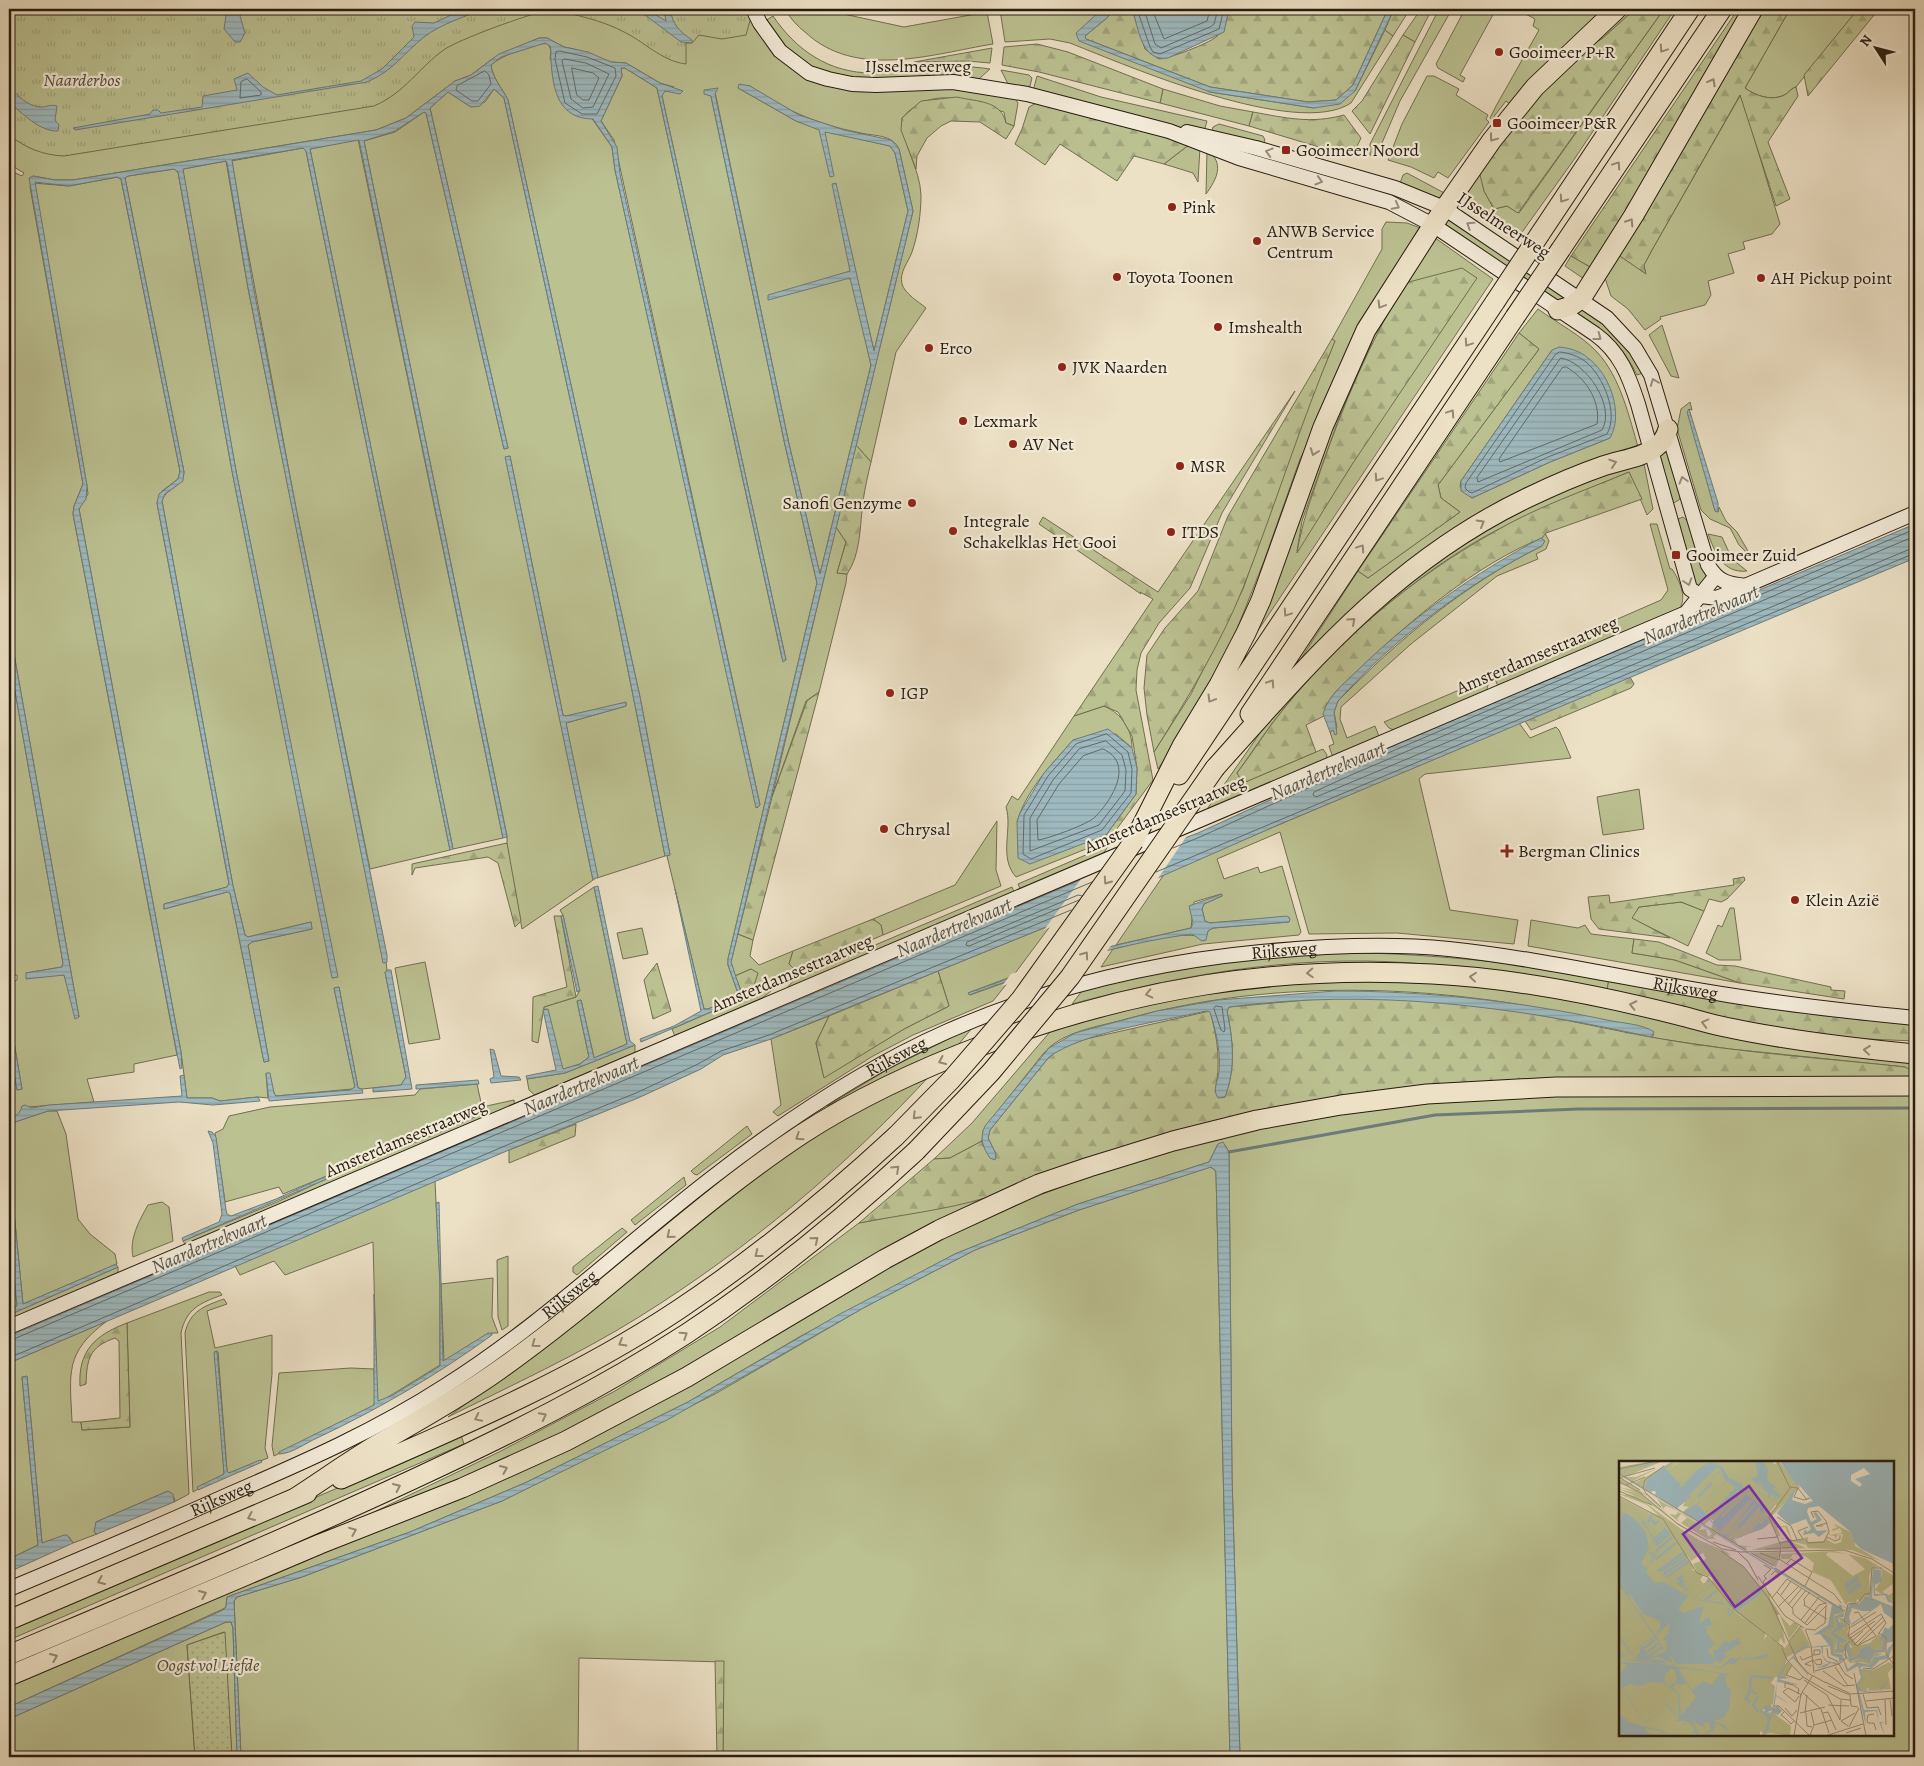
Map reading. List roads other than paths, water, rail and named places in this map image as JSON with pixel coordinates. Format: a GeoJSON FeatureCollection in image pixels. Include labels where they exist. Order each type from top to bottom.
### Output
{"type":"FeatureCollection","features":[{"type":"Feature","properties":{"kind":"highway"},"geometry":{"type":"LineString","coordinates":[[295,1498],[468,1423],[555,1381],[677,1311],[753,1258],[803,1219],[896,1136],[951,1080],[1015,1006],[1081,919],[1134,841],[1188,749],[1261,600],[1323,426],[1352,358],[1390,290],[1432,225],[1492,140],[1535,87],[1571,50],[1617,9]]}},
{"type":"Feature","properties":{"kind":"highway"},"geometry":{"type":"LineString","coordinates":[[1188,749],[1495,302],[1690,9]]}},
{"type":"Feature","properties":{"kind":"highway"},"geometry":{"type":"LineString","coordinates":[[9,1655],[257,1550],[478,1449],[568,1404],[685,1334],[775,1272],[827,1230],[916,1151],[996,1066],[1070,977],[1215,768],[1722,9]]}},
{"type":"Feature","properties":{"kind":"highway"},"geometry":{"type":"LineString","coordinates":[[1558,310],[1571,306],[1581,299],[1634,215],[1753,9]]}},
{"type":"Feature","properties":{"kind":"highway"},"geometry":{"type":"LineString","coordinates":[[1215,768],[1331,640],[1385,591],[1416,567],[1473,528],[1523,500],[1574,476],[1651,451],[1662,441],[1668,428]]}},
{"type":"Feature","properties":{"kind":"highway"},"geometry":{"type":"LineString","coordinates":[[295,1498],[376,1445],[452,1401],[499,1370],[615,1281],[742,1176],[825,1120],[886,1087],[951,1057],[1080,1012],[1162,991],[1253,978],[1328,972],[1433,974],[1518,983],[1680,1016],[1731,1029],[1790,1039],[1915,1054]]}},
{"type":"Feature","properties":{"kind":"highway"},"geometry":{"type":"LineString","coordinates":[[9,1676],[320,1544],[462,1488],[566,1441],[687,1377],[885,1259],[939,1230],[1039,1184],[1089,1167],[1173,1141],[1257,1120],[1341,1105],[1427,1094],[1556,1087],[1915,1086]]}},
{"type":"Feature","properties":{"kind":"highway","name":"Rijksweg"},"geometry":{"type":"LineString","coordinates":[[9,1620],[295,1498]]}},
{"type":"Feature","properties":{"kind":"main road","name":"IJsselmeerweg"},"geometry":{"type":"LineString","coordinates":[[753,9],[760,23],[780,51],[809,73],[852,84],[953,82],[993,87],[1169,131],[1239,158],[1389,202],[1432,225],[1604,341],[1618,356],[1631,381],[1690,589],[1701,596]]}},
{"type":"Feature","properties":{"kind":"main road","name":"IJsselmeerweg"},"geometry":{"type":"LineString","coordinates":[[1169,131],[1185,131],[1256,148],[1395,188],[1444,208],[1607,318],[1642,359],[1657,391],[1708,565],[1715,577]]}},
{"type":"Feature","properties":{"kind":"main road"},"geometry":{"type":"LineString","coordinates":[[1668,513],[1690,506]]}},
{"type":"Feature","properties":{"kind":"main road"},"geometry":{"type":"LineString","coordinates":[[1701,596],[1717,598],[1915,513]]}},
{"type":"Feature","properties":{"kind":"main road"},"geometry":{"type":"LineString","coordinates":[[1715,577],[1727,584],[1747,586]]}},
{"type":"Feature","properties":{"kind":"main road","name":"Amsterdamsestraatweg"},"geometry":{"type":"LineString","coordinates":[[9,1326],[1686,613],[1715,577]]}},
{"type":"Feature","properties":{"kind":"main road","name":"Rijksweg"},"geometry":{"type":"LineString","coordinates":[[9,1589],[328,1452],[393,1418],[502,1348],[541,1319],[720,1172],[774,1132],[831,1095],[894,1058],[952,1030],[1074,987],[1185,961],[1262,952],[1366,946],[1446,948],[1523,959],[1728,995],[1915,1018]]}},
{"type":"Feature","properties":{"kind":"water"},"geometry":{"type":"Polygon","coordinates":[[[227,9],[258,9],[256,13],[243,12],[240,16],[245,33],[240,42],[235,42],[224,29],[227,9]]]}},
{"type":"Feature","properties":{"kind":"water"},"geometry":{"type":"Polygon","coordinates":[[[464,9],[484,9],[431,32],[384,73],[367,82],[75,130],[73,128],[150,114],[153,110],[158,110],[161,113],[202,107],[203,96],[237,90],[234,79],[248,73],[263,87],[277,95],[361,81],[382,69],[414,37],[412,26],[415,22],[434,23],[464,9]]]}},
{"type":"Feature","properties":{"kind":"water"},"geometry":{"type":"Polygon","coordinates":[[[637,9],[646,9],[666,21],[664,9],[670,9],[675,23],[692,40],[692,43],[681,42],[637,9]]]}},
{"type":"Feature","properties":{"kind":"water"},"geometry":{"type":"Polygon","coordinates":[[[1102,9],[1113,9],[1108,17],[1085,36],[1086,39],[1210,87],[1308,102],[1336,100],[1353,85],[1388,9],[1394,9],[1355,91],[1340,104],[1314,108],[1210,92],[1079,41],[1076,33],[1102,9]]]}},
{"type":"Feature","properties":{"kind":"water"},"geometry":{"type":"Polygon","coordinates":[[[1132,9],[1229,9],[1224,32],[1168,58],[1159,58],[1152,55],[1142,42],[1132,9]]]}},
{"type":"Feature","properties":{"kind":"water"},"geometry":{"type":"Polygon","coordinates":[[[539,38],[547,38],[564,47],[588,52],[611,62],[626,63],[660,83],[683,91],[680,94],[665,91],[662,96],[786,660],[783,662],[657,88],[625,68],[621,68],[622,76],[601,121],[617,147],[620,174],[760,805],[756,808],[615,170],[612,147],[593,119],[582,118],[572,114],[565,109],[560,101],[556,93],[552,72],[550,46],[545,43],[501,57],[491,65],[495,78],[508,100],[640,697],[670,855],[665,856],[612,590],[504,98],[494,89],[480,106],[471,107],[448,92],[430,108],[508,448],[504,449],[426,113],[424,112],[395,131],[364,141],[507,837],[503,838],[359,140],[310,149],[453,849],[450,850],[306,151],[303,148],[232,160],[252,280],[296,508],[387,955],[387,962],[383,963],[248,288],[227,163],[226,161],[183,169],[236,471],[338,977],[332,978],[232,471],[178,172],[174,169],[128,176],[125,178],[184,472],[183,481],[165,494],[162,501],[233,886],[245,935],[248,937],[311,922],[312,929],[252,942],[248,945],[269,1061],[264,1062],[230,893],[227,892],[164,909],[164,904],[227,887],[229,883],[157,503],[159,494],[178,479],[180,471],[121,179],[117,177],[69,186],[35,182],[87,486],[86,499],[79,509],[181,1052],[182,1068],[180,1069],[73,514],[74,506],[83,484],[29,178],[33,176],[55,180],[73,180],[376,130],[406,118],[455,81],[471,75],[499,54],[539,38]]]}},
{"type":"Feature","properties":{"kind":"water"},"geometry":{"type":"Polygon","coordinates":[[[739,84],[750,86],[799,115],[844,130],[891,140],[899,149],[913,211],[731,962],[743,998],[641,1042],[640,1039],[674,1026],[701,1011],[675,889],[704,1009],[739,996],[728,965],[728,959],[817,583],[785,445],[711,96],[704,94],[704,90],[718,88],[715,94],[789,444],[820,574],[871,365],[850,278],[768,300],[768,295],[850,271],[832,184],[836,183],[874,351],[908,211],[895,153],[890,146],[825,132],[834,176],[830,177],[819,130],[796,121],[738,88],[739,84]]]}},
{"type":"Feature","properties":{"kind":"water"},"geometry":{"type":"Polygon","coordinates":[[[9,86],[31,105],[40,107],[57,106],[55,120],[59,125],[58,131],[38,125],[9,102],[9,86]]]}},
{"type":"Feature","properties":{"kind":"water"},"geometry":{"type":"Polygon","coordinates":[[[1559,347],[1582,353],[1603,374],[1615,406],[1616,418],[1610,438],[1550,462],[1472,498],[1461,491],[1461,481],[1552,350],[1559,347]]]}},
{"type":"Feature","properties":{"kind":"water"},"geometry":{"type":"Polygon","coordinates":[[[1689,409],[1718,503],[1718,512],[1715,511],[1687,412],[1689,409]]]}},
{"type":"Feature","properties":{"kind":"water"},"geometry":{"type":"Polygon","coordinates":[[[510,456],[563,715],[566,716],[626,702],[626,706],[566,723],[598,877],[593,880],[505,457],[510,456]]]}},
{"type":"Feature","properties":{"kind":"water","name":"Naardertrekvaart"},"geometry":{"type":"Polygon","coordinates":[[[1915,524],[1915,558],[1278,825],[1051,925],[771,1039],[723,1055],[701,1069],[638,1098],[509,1150],[9,1363],[9,1336],[1139,855],[1198,833],[1346,765],[1915,524]]]}},
{"type":"Feature","properties":{"kind":"water"},"geometry":{"type":"Polygon","coordinates":[[[1541,538],[1545,541],[1542,546],[1515,560],[1460,595],[1433,614],[1382,656],[1338,701],[1334,712],[1337,734],[1335,735],[1333,730],[1330,732],[1323,714],[1329,700],[1382,648],[1424,613],[1469,580],[1541,538]]]}},
{"type":"Feature","properties":{"kind":"water"},"geometry":{"type":"Polygon","coordinates":[[[9,626],[79,1017],[75,1019],[64,975],[26,979],[26,973],[62,967],[63,963],[9,657],[9,626]]]}},
{"type":"Feature","properties":{"kind":"water"},"geometry":{"type":"Polygon","coordinates":[[[1108,729],[1132,748],[1137,768],[1136,794],[1106,835],[1030,864],[1018,858],[1017,822],[1020,813],[1044,773],[1073,740],[1108,729]]]}},
{"type":"Feature","properties":{"kind":"water"},"geometry":{"type":"Polygon","coordinates":[[[598,886],[630,1041],[635,1045],[565,1073],[527,1079],[526,1076],[556,1070],[543,1010],[548,1009],[563,1069],[580,1064],[589,1057],[577,1001],[581,1000],[594,1058],[627,1044],[594,887],[598,886]]]}},
{"type":"Feature","properties":{"kind":"water"},"geometry":{"type":"Polygon","coordinates":[[[1222,894],[1222,896],[1204,904],[1202,909],[1205,921],[1210,923],[1287,916],[1290,919],[1289,922],[1213,928],[1208,931],[1206,940],[1202,941],[1192,934],[1135,944],[1079,958],[969,995],[968,993],[1078,954],[1191,928],[1193,923],[1189,906],[1222,894]]]}},
{"type":"Feature","properties":{"kind":"water"},"geometry":{"type":"Polygon","coordinates":[[[563,915],[580,991],[577,992],[561,916],[563,915]]]}},
{"type":"Feature","properties":{"kind":"water"},"geometry":{"type":"Polygon","coordinates":[[[391,970],[412,1089],[373,1092],[373,1088],[401,1085],[406,1077],[385,972],[391,970]]]}},
{"type":"Feature","properties":{"kind":"water"},"geometry":{"type":"Polygon","coordinates":[[[339,987],[358,1088],[362,1089],[363,1093],[269,1101],[266,1073],[270,1073],[276,1096],[350,1090],[355,1087],[334,988],[339,987]]]}},
{"type":"Feature","properties":{"kind":"water"},"geometry":{"type":"Polygon","coordinates":[[[1335,991],[1438,995],[1506,1002],[1632,1024],[1654,1032],[1651,1037],[1546,1017],[1441,1003],[1336,999],[1229,1007],[1227,1011],[1231,1033],[1231,1075],[1225,1097],[1218,1098],[1215,1089],[1219,1072],[1219,1049],[1210,1012],[1206,1011],[1102,1034],[1064,1048],[1049,1057],[990,1130],[988,1138],[996,1154],[995,1160],[990,1158],[985,1150],[982,1139],[985,1126],[1049,1048],[1075,1033],[1157,1011],[1218,1000],[1335,991]]]}},
{"type":"Feature","properties":{"kind":"water"},"geometry":{"type":"Polygon","coordinates":[[[9,1013],[22,1089],[17,1090],[9,1042],[9,1013]]]}},
{"type":"Feature","properties":{"kind":"water"},"geometry":{"type":"Polygon","coordinates":[[[490,1049],[494,1050],[501,1076],[519,1077],[521,1080],[491,1083],[490,1079],[494,1077],[490,1049]]]}},
{"type":"Feature","properties":{"kind":"water"},"geometry":{"type":"Polygon","coordinates":[[[184,1075],[187,1098],[212,1098],[220,1101],[258,1097],[260,1101],[213,1105],[179,1102],[48,1111],[9,1124],[9,1118],[17,1114],[22,1106],[25,1105],[32,1108],[49,1105],[182,1096],[180,1076],[184,1075]]]}},
{"type":"Feature","properties":{"kind":"water"},"geometry":{"type":"Polygon","coordinates":[[[478,1080],[479,1084],[416,1089],[416,1085],[478,1080]]]}},
{"type":"Feature","properties":{"kind":"water"},"geometry":{"type":"Polygon","coordinates":[[[482,1111],[480,1115],[385,1155],[382,1153],[482,1111]]]}},
{"type":"Feature","properties":{"kind":"water"},"geometry":{"type":"Polygon","coordinates":[[[208,1131],[212,1132],[216,1137],[226,1210],[227,1214],[231,1216],[276,1199],[373,1155],[375,1158],[183,1241],[182,1238],[219,1222],[222,1214],[213,1143],[208,1131]]]}},
{"type":"Feature","properties":{"kind":"water"},"geometry":{"type":"Polygon","coordinates":[[[1223,1142],[1229,1152],[1232,1477],[1240,1757],[1230,1757],[1216,1174],[1215,1170],[1211,1167],[1079,1210],[975,1250],[865,1307],[667,1420],[502,1501],[302,1577],[237,1597],[234,1601],[241,1757],[237,1757],[233,1628],[231,1622],[226,1622],[9,1719],[9,1707],[223,1610],[226,1607],[227,1597],[410,1532],[527,1482],[688,1402],[838,1315],[955,1254],[1078,1204],[1209,1162],[1218,1144],[1223,1142]]]}},
{"type":"Feature","properties":{"kind":"water"},"geometry":{"type":"Polygon","coordinates":[[[9,1161],[23,1304],[116,1264],[118,1267],[9,1315],[9,1310],[17,1306],[9,1219],[9,1161]]]}},
{"type":"Feature","properties":{"kind":"water"},"geometry":{"type":"Polygon","coordinates":[[[439,1202],[443,1361],[488,1333],[492,1333],[492,1335],[429,1378],[385,1403],[298,1448],[284,1454],[279,1454],[279,1452],[374,1405],[374,1294],[378,1401],[393,1395],[440,1366],[440,1284],[436,1203],[439,1202]]]}},
{"type":"Feature","properties":{"kind":"water"},"geometry":{"type":"Polygon","coordinates":[[[217,1351],[227,1471],[229,1473],[260,1460],[262,1462],[198,1490],[197,1487],[224,1474],[214,1352],[217,1351]]]}},
{"type":"Feature","properties":{"kind":"water"},"geometry":{"type":"Polygon","coordinates":[[[27,1376],[42,1543],[67,1535],[73,1543],[9,1572],[9,1559],[38,1545],[22,1377],[27,1376]]]}},
{"type":"Feature","properties":{"kind":"water"},"geometry":{"type":"Polygon","coordinates":[[[168,1491],[173,1494],[174,1502],[97,1534],[94,1532],[96,1522],[168,1491]]]}},
{"type":"Feature","properties":{"kind":"waterway"},"geometry":{"type":"LineString","coordinates":[[1229,1152],[1435,1115],[1578,1109],[1915,1108]]}},
{"type":"Feature","properties":{"kind":"place","name":"Gooimeer P+R"},"geometry":{"type":"Point","coordinates":[1499,52]}},
{"type":"Feature","properties":{"kind":"place","name":"Gooimeer P&R"},"geometry":{"type":"Point","coordinates":[1497,123]}},
{"type":"Feature","properties":{"kind":"place","name":"Gooimeer Noord"},"geometry":{"type":"Point","coordinates":[1286,150]}},
{"type":"Feature","properties":{"kind":"place","name":"Pink"},"geometry":{"type":"Point","coordinates":[1172,207]}},
{"type":"Feature","properties":{"kind":"place","name":"ANWB Service Centrum"},"geometry":{"type":"Point","coordinates":[1257,241]}},
{"type":"Feature","properties":{"kind":"place","name":"Toyota Toonen"},"geometry":{"type":"Point","coordinates":[1117,277]}},
{"type":"Feature","properties":{"kind":"place","name":"AH Pickup point"},"geometry":{"type":"Point","coordinates":[1761,278]}},
{"type":"Feature","properties":{"kind":"place","name":"Imshealth"},"geometry":{"type":"Point","coordinates":[1218,327]}},
{"type":"Feature","properties":{"kind":"place","name":"Erco"},"geometry":{"type":"Point","coordinates":[929,348]}},
{"type":"Feature","properties":{"kind":"place","name":"JVK Naarden"},"geometry":{"type":"Point","coordinates":[1062,367]}},
{"type":"Feature","properties":{"kind":"place","name":"Lexmark"},"geometry":{"type":"Point","coordinates":[963,421]}},
{"type":"Feature","properties":{"kind":"place","name":"AV Net"},"geometry":{"type":"Point","coordinates":[1013,444]}},
{"type":"Feature","properties":{"kind":"place","name":"MSR"},"geometry":{"type":"Point","coordinates":[1180,466]}},
{"type":"Feature","properties":{"kind":"place","name":"Sanofi Genzyme"},"geometry":{"type":"Point","coordinates":[912,503]}},
{"type":"Feature","properties":{"kind":"place","name":"Integrale Schakelklas Het Gooi"},"geometry":{"type":"Point","coordinates":[953,531]}},
{"type":"Feature","properties":{"kind":"place","name":"ITDS"},"geometry":{"type":"Point","coordinates":[1171,532]}},
{"type":"Feature","properties":{"kind":"place","name":"Gooimeer Zuid"},"geometry":{"type":"Point","coordinates":[1676,555]}},
{"type":"Feature","properties":{"kind":"place","name":"IGP"},"geometry":{"type":"Point","coordinates":[890,693]}},
{"type":"Feature","properties":{"kind":"place","name":"Chrysal"},"geometry":{"type":"Point","coordinates":[884,829]}},
{"type":"Feature","properties":{"kind":"place","name":"Bergman Clinics"},"geometry":{"type":"Point","coordinates":[1507,851]}},
{"type":"Feature","properties":{"kind":"place","name":"Klein Azië"},"geometry":{"type":"Point","coordinates":[1795,900]}},
{"type":"Feature","properties":{"kind":"park label","name":"Naarderbos"},"geometry":{"type":"Point","coordinates":[82,80]}},
{"type":"Feature","properties":{"kind":"park label","name":"Oogst vol Liefde"},"geometry":{"type":"Point","coordinates":[208,1665]}}]}
